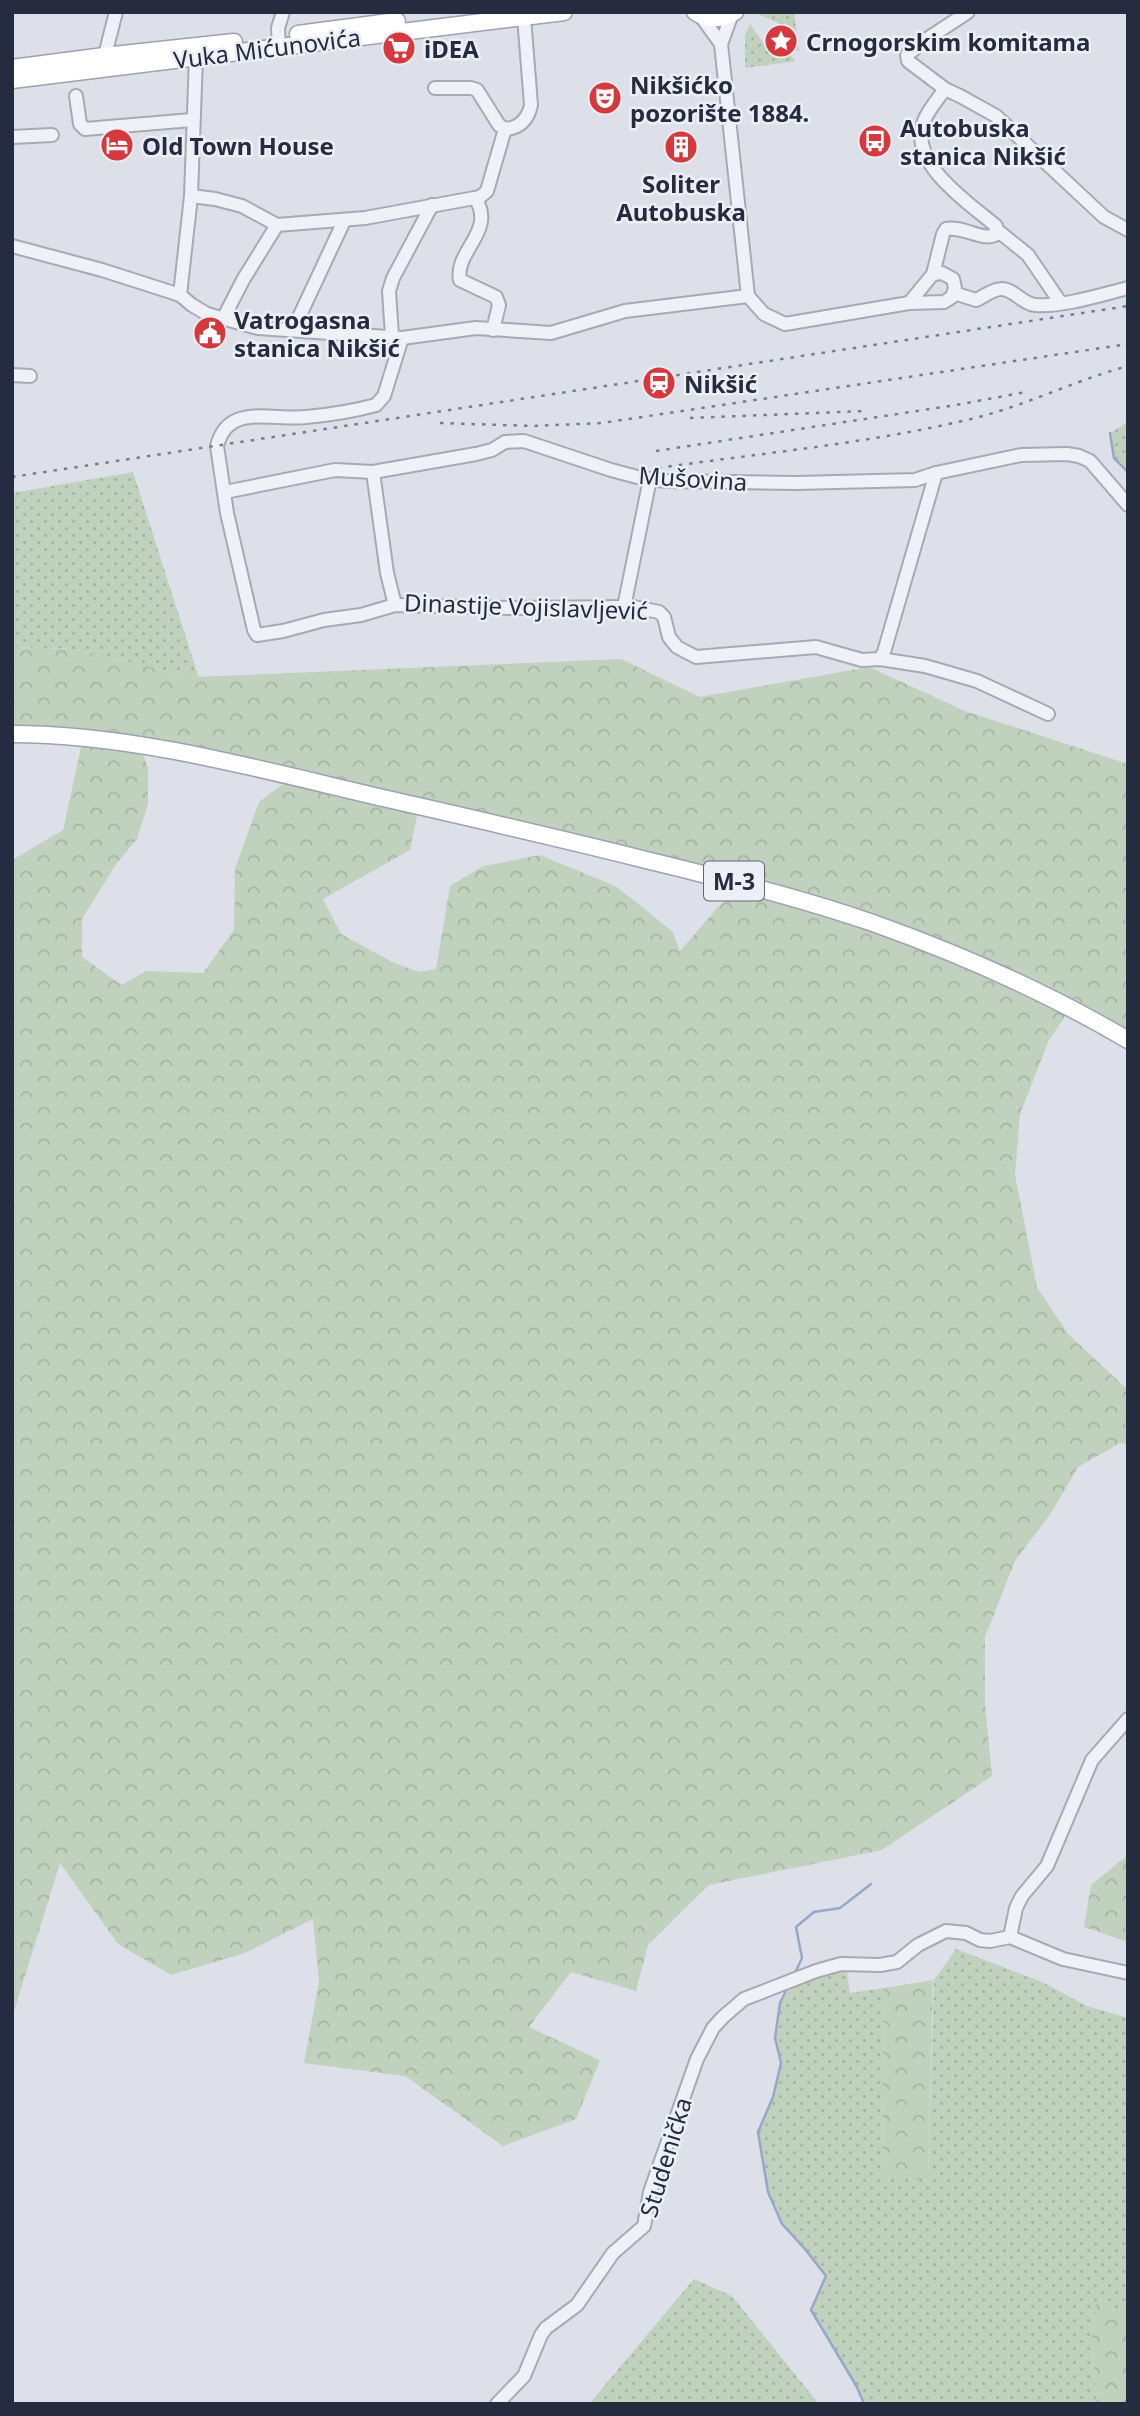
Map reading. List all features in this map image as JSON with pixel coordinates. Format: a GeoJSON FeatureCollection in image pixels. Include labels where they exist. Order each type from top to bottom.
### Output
{"type":"FeatureCollection","features":[{"type":"Feature","properties":{"kind":"main road","name":"Vuka Mićunovića"},"geometry":{"type":"LineString","coordinates":[[12,80],[103,62],[279,42],[460,16],[524,17],[564,12]]}},
{"type":"Feature","properties":{"kind":"main road"},"geometry":{"type":"LineString","coordinates":[[698,14],[710,19],[734,13]]}},
{"type":"Feature","properties":{"kind":"main road","name":"Vuka Mićunovića"},"geometry":{"type":"LineString","coordinates":[[12,68],[196,57],[279,42]]}},
{"type":"Feature","properties":{"kind":"main road","name":"M-3"},"geometry":{"type":"LineString","coordinates":[[12,734],[78,737],[166,750],[460,815],[760,888],[863,920],[934,946],[1064,1006],[1128,1040]]}},
{"type":"Feature","properties":{"kind":"street"},"geometry":{"type":"LineString","coordinates":[[103,62],[116,12]]}},
{"type":"Feature","properties":{"kind":"street"},"geometry":{"type":"LineString","coordinates":[[279,42],[283,12]]}},
{"type":"Feature","properties":{"kind":"street"},"geometry":{"type":"LineString","coordinates":[[968,12],[923,41],[907,55],[908,61],[945,89],[996,116],[1104,217],[1128,230]]}},
{"type":"Feature","properties":{"kind":"street"},"geometry":{"type":"LineString","coordinates":[[734,13],[721,44],[748,296],[764,314],[785,324],[909,303],[944,302],[954,293],[953,279],[942,273],[933,274]]}},
{"type":"Feature","properties":{"kind":"street"},"geometry":{"type":"LineString","coordinates":[[698,14],[721,44]]}},
{"type":"Feature","properties":{"kind":"street"},"geometry":{"type":"LineString","coordinates":[[435,88],[477,90],[499,125],[505,129],[518,126],[524,121],[531,105],[524,17]]}},
{"type":"Feature","properties":{"kind":"street"},"geometry":{"type":"LineString","coordinates":[[180,295],[191,196],[196,57]]}},
{"type":"Feature","properties":{"kind":"street"},"geometry":{"type":"LineString","coordinates":[[945,89],[924,120],[921,148],[938,175],[1028,255],[1060,302]]}},
{"type":"Feature","properties":{"kind":"street"},"geometry":{"type":"LineString","coordinates":[[76,96],[80,124],[85,130],[192,120]]}},
{"type":"Feature","properties":{"kind":"street"},"geometry":{"type":"LineString","coordinates":[[191,196],[242,206],[277,225],[344,221],[475,198],[487,191],[505,129]]}},
{"type":"Feature","properties":{"kind":"street"},"geometry":{"type":"LineString","coordinates":[[12,137],[52,135]]}},
{"type":"Feature","properties":{"kind":"street"},"geometry":{"type":"LineString","coordinates":[[475,198],[481,207],[482,219],[477,235],[458,271],[460,280],[496,297],[499,305],[493,330]]}},
{"type":"Feature","properties":{"kind":"street"},"geometry":{"type":"LineString","coordinates":[[395,605],[370,613],[257,635],[227,513],[217,446],[219,436],[230,424],[254,416],[303,418],[376,405],[384,396],[397,337],[389,291],[393,278],[432,205]]}},
{"type":"Feature","properties":{"kind":"street"},"geometry":{"type":"LineString","coordinates":[[293,330],[344,221]]}},
{"type":"Feature","properties":{"kind":"street"},"geometry":{"type":"LineString","coordinates":[[223,319],[277,225]]}},
{"type":"Feature","properties":{"kind":"street"},"geometry":{"type":"LineString","coordinates":[[909,303],[933,274],[946,229],[957,228],[990,237],[997,230]]}},
{"type":"Feature","properties":{"kind":"street"},"geometry":{"type":"LineString","coordinates":[[12,246],[102,270],[180,295],[192,305],[223,319],[258,328],[397,337],[476,328],[551,333],[625,311],[748,296]]}},
{"type":"Feature","properties":{"kind":"street"},"geometry":{"type":"LineString","coordinates":[[954,293],[976,300],[998,289],[1006,289],[1019,300],[1031,305],[1128,288]]}},
{"type":"Feature","properties":{"kind":"street"},"geometry":{"type":"LineString","coordinates":[[12,375],[30,376]]}},
{"type":"Feature","properties":{"kind":"street","name":"Mušovina"},"geometry":{"type":"LineString","coordinates":[[373,472],[476,454],[492,450],[505,442],[524,441],[611,470],[650,479],[797,484],[915,481],[936,473]]}},
{"type":"Feature","properties":{"kind":"street"},"geometry":{"type":"LineString","coordinates":[[1048,714],[977,681],[925,666],[880,659],[936,473],[1021,455],[1079,456],[1090,461],[1128,505]]}},
{"type":"Feature","properties":{"kind":"street"},"geometry":{"type":"LineString","coordinates":[[225,492],[335,470],[373,472]]}},
{"type":"Feature","properties":{"kind":"street","name":"Dinastije Vojislavljević"},"geometry":{"type":"LineString","coordinates":[[373,472],[387,573],[395,605],[624,607],[659,612],[664,617],[669,637],[677,647],[696,657],[816,647],[862,660],[880,659]]}},
{"type":"Feature","properties":{"kind":"street"},"geometry":{"type":"LineString","coordinates":[[624,607],[650,479]]}},
{"type":"Feature","properties":{"kind":"street"},"geometry":{"type":"LineString","coordinates":[[1128,1719],[1092,1760],[1047,1866],[1022,1896],[1016,1908],[1010,1937],[1063,1959],[1128,1973]]}},
{"type":"Feature","properties":{"kind":"street","name":"Studenička"},"geometry":{"type":"LineString","coordinates":[[497,2404],[524,2376],[546,2328],[578,2305],[613,2253],[644,2226],[650,2192],[696,2059],[713,2028],[744,1999],[841,1964],[880,1965],[897,1962],[918,1945],[946,1931],[965,1933],[990,1941],[1010,1937]]}},
{"type":"Feature","properties":{"kind":"green space"},"geometry":{"type":"Polygon","coordinates":[[[794,12],[799,52],[786,42],[785,26],[758,14],[794,12]]]}},
{"type":"Feature","properties":{"kind":"green space"},"geometry":{"type":"Polygon","coordinates":[[[750,24],[767,48],[781,46],[796,61],[745,68],[745,35],[750,24]]]}},
{"type":"Feature","properties":{"kind":"green space"},"geometry":{"type":"Polygon","coordinates":[[[1128,422],[1128,468],[1113,456],[1110,433],[1128,422]]]}},
{"type":"Feature","properties":{"kind":"green space"},"geometry":{"type":"Polygon","coordinates":[[[133,472],[199,678],[72,649],[12,647],[12,493],[133,472]]]}},
{"type":"Feature","properties":{"kind":"green space"},"geometry":{"type":"Polygon","coordinates":[[[12,647],[72,649],[195,677],[621,659],[700,697],[869,667],[965,711],[1128,764],[1128,1042],[1070,1009],[1049,1040],[1020,1114],[1015,1175],[1037,1287],[1069,1335],[1128,1390],[1128,1444],[1120,1443],[1078,1467],[1051,1513],[1015,1561],[985,1637],[985,1704],[992,1776],[882,1850],[709,1885],[648,1945],[636,1991],[571,1972],[529,2027],[600,2060],[576,2119],[503,2146],[405,2076],[304,2063],[319,1981],[313,1919],[245,1953],[171,1975],[118,1944],[60,1863],[12,2018],[12,860],[63,830],[83,738],[12,734],[12,647]],[[140,746],[148,768],[148,804],[137,839],[116,864],[82,919],[82,957],[122,985],[146,971],[203,973],[234,930],[235,869],[259,802],[291,778],[140,746]],[[419,806],[410,850],[323,899],[341,934],[392,962],[419,972],[436,969],[450,886],[484,866],[540,855],[617,887],[672,931],[680,951],[719,906],[744,886],[419,806]]]}},
{"type":"Feature","properties":{"kind":"green space"},"geometry":{"type":"Polygon","coordinates":[[[1128,1855],[1128,1942],[1084,1927],[1091,1885],[1128,1855]]]}},
{"type":"Feature","properties":{"kind":"green space"},"geometry":{"type":"Polygon","coordinates":[[[956,1949],[1042,1982],[1087,2006],[1128,2018],[1128,2314],[1092,2337],[1097,2404],[864,2404],[812,2312],[826,2276],[782,2224],[768,2192],[758,2132],[771,2102],[781,2064],[775,2038],[781,2002],[799,1977],[846,1964],[850,1993],[884,1988],[882,2176],[928,2180],[934,1980],[956,1949]]]}},
{"type":"Feature","properties":{"kind":"green space"},"geometry":{"type":"Polygon","coordinates":[[[933,1980],[928,2180],[882,2177],[884,1988],[933,1980]]]}},
{"type":"Feature","properties":{"kind":"green space"},"geometry":{"type":"Polygon","coordinates":[[[694,2279],[732,2296],[819,2404],[589,2404],[694,2279]]]}},
{"type":"Feature","properties":{"kind":"green space"},"geometry":{"type":"Polygon","coordinates":[[[1097,2299],[1128,2314],[1128,2404],[1097,2404],[1092,2337],[1097,2299]]]}},
{"type":"Feature","properties":{"kind":"waterway"},"geometry":{"type":"LineString","coordinates":[[1110,433],[1114,458],[1128,472]]}},
{"type":"Feature","properties":{"kind":"waterway"},"geometry":{"type":"LineString","coordinates":[[794,1975],[802,1958],[796,1927],[814,1912],[840,1908],[871,1884]]}},
{"type":"Feature","properties":{"kind":"waterway"},"geometry":{"type":"LineString","coordinates":[[788,1987],[780,2003],[775,2038],[781,2063],[773,2097],[758,2132],[768,2192],[782,2224],[826,2276],[811,2310],[857,2387],[864,2404]]}},
{"type":"Feature","properties":{"kind":"railway"},"geometry":{"type":"LineString","coordinates":[[12,477],[1128,306]]}},
{"type":"Feature","properties":{"kind":"railway"},"geometry":{"type":"LineString","coordinates":[[440,423],[533,426],[602,423],[1128,344]]}},
{"type":"Feature","properties":{"kind":"railway"},"geometry":{"type":"LineString","coordinates":[[658,468],[857,441],[936,427],[994,413],[1128,366]]}},
{"type":"Feature","properties":{"kind":"railway"},"geometry":{"type":"LineString","coordinates":[[656,451],[1026,392]]}},
{"type":"Feature","properties":{"kind":"railway"},"geometry":{"type":"LineString","coordinates":[[690,418],[865,411]]}},
{"type":"Feature","properties":{"kind":"place","name":"Crnogorskim komitama"},"geometry":{"type":"Point","coordinates":[781,41]}},
{"type":"Feature","properties":{"kind":"place","name":"iDEA"},"geometry":{"type":"Point","coordinates":[399,48]}},
{"type":"Feature","properties":{"kind":"place","name":"Nikšićko pozorište 1884."},"geometry":{"type":"Point","coordinates":[605,98]}},
{"type":"Feature","properties":{"kind":"place","name":"Autobuska stanica Nikšić"},"geometry":{"type":"Point","coordinates":[875,141]}},
{"type":"Feature","properties":{"kind":"place","name":"Old Town House"},"geometry":{"type":"Point","coordinates":[117,145]}},
{"type":"Feature","properties":{"kind":"place","name":"Soliter Autobuska"},"geometry":{"type":"Point","coordinates":[681,147]}},
{"type":"Feature","properties":{"kind":"place","name":"Vatrogasna stanica Nikšić"},"geometry":{"type":"Point","coordinates":[210,333]}},
{"type":"Feature","properties":{"kind":"place","name":"Nikšić"},"geometry":{"type":"Point","coordinates":[659,383]}}]}
